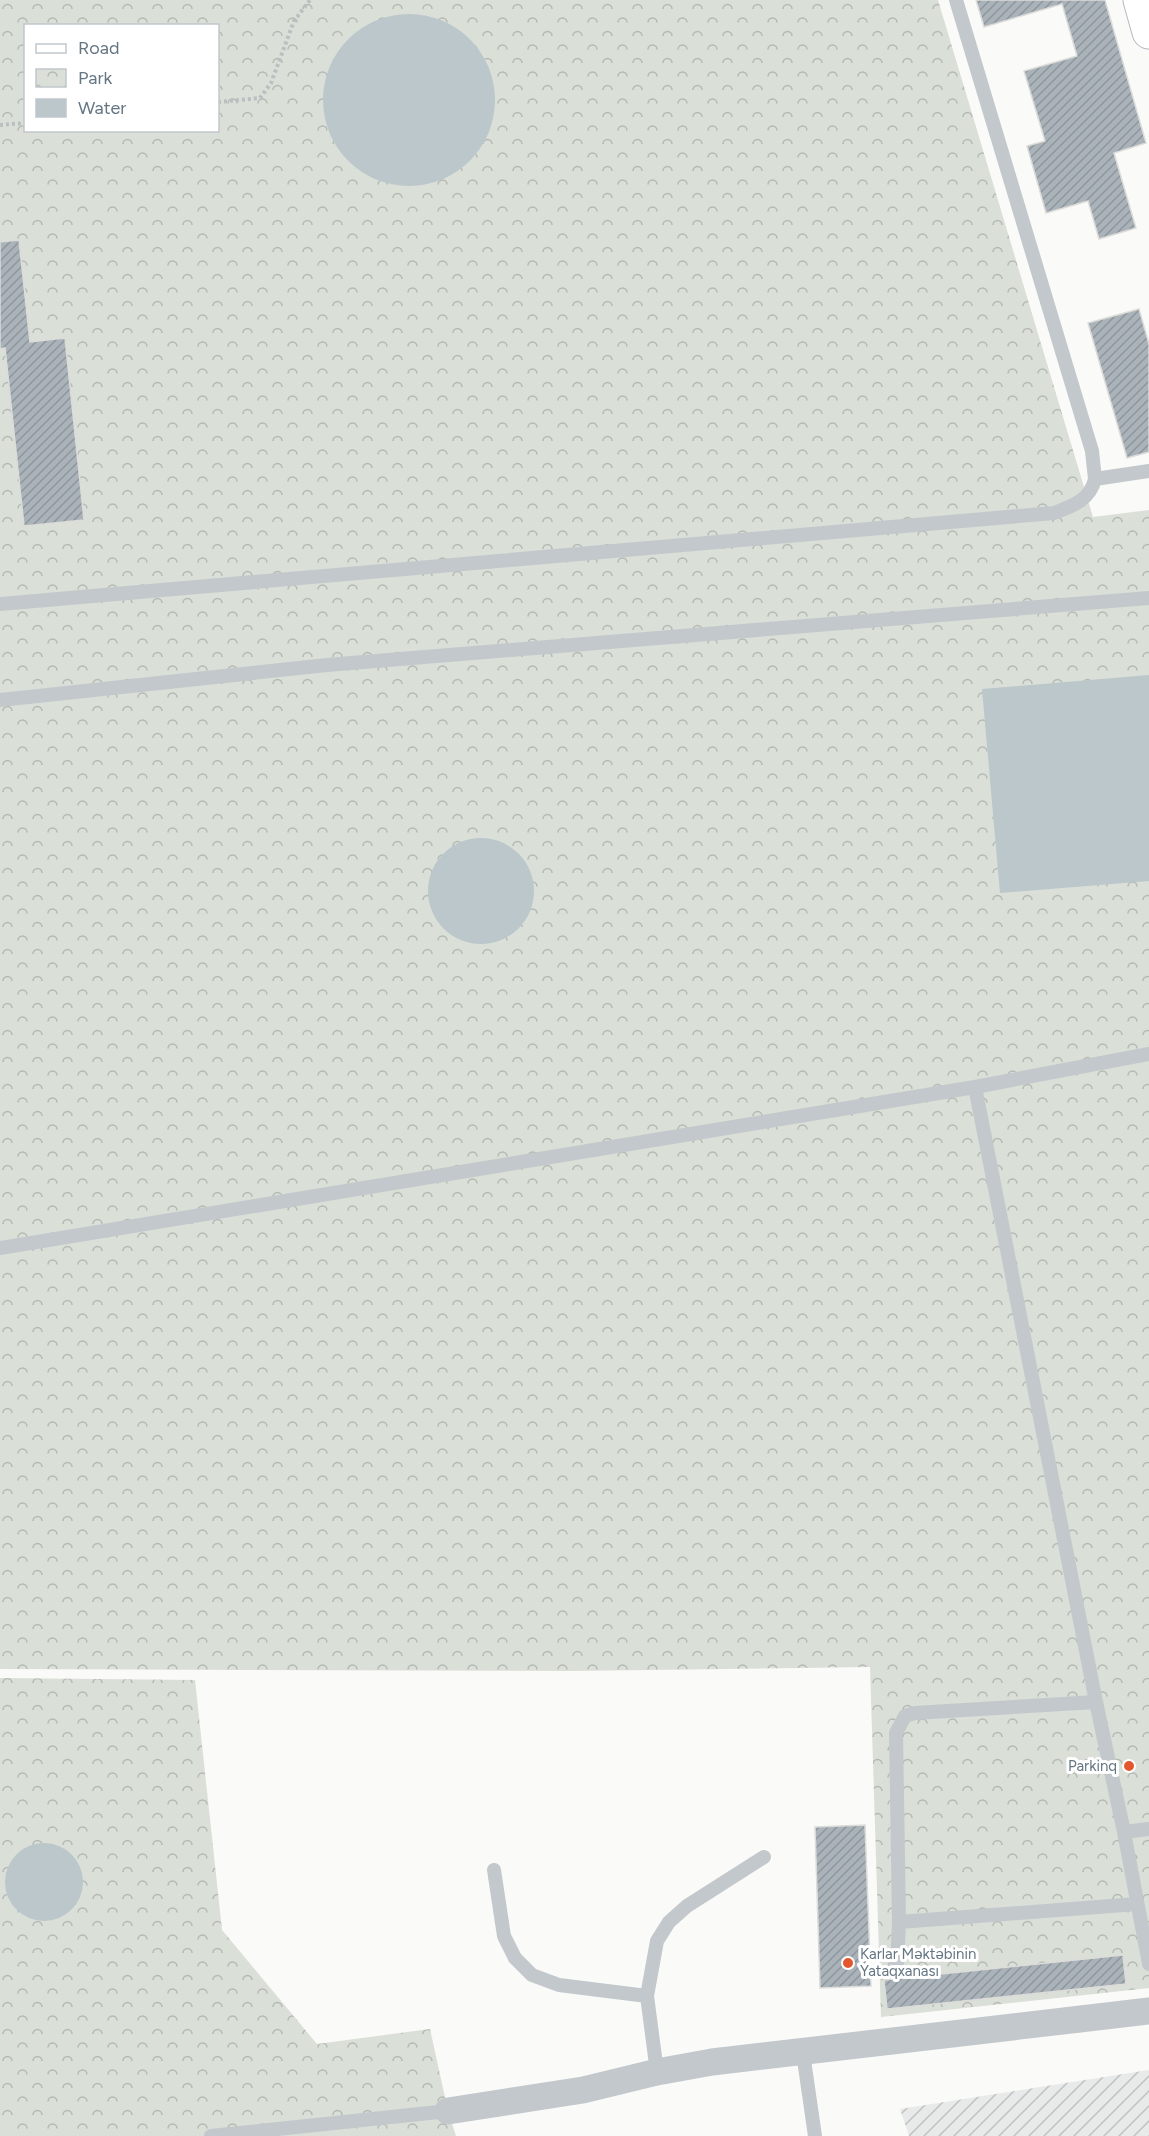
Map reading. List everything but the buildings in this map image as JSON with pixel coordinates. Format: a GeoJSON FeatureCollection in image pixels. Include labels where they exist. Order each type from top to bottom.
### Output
{"type":"FeatureCollection","features":[{"type":"Feature","properties":{"kind":"main road"},"geometry":{"type":"LineString","coordinates":[[1140,0],[1149,32]]}},
{"type":"Feature","properties":{"kind":"street"},"geometry":{"type":"LineString","coordinates":[[448,2111],[583,2090],[657,2072],[712,2062],[1149,2012]]}},
{"type":"Feature","properties":{"kind":"lane"},"geometry":{"type":"LineString","coordinates":[[0,604],[1054,513],[1084,499],[1092,491],[1095,479],[1092,451],[956,0]]}},
{"type":"Feature","properties":{"kind":"lane"},"geometry":{"type":"LineString","coordinates":[[1095,479],[1149,471]]}},
{"type":"Feature","properties":{"kind":"lane"},"geometry":{"type":"LineString","coordinates":[[0,699],[327,665],[1149,598]]}},
{"type":"Feature","properties":{"kind":"lane"},"geometry":{"type":"LineString","coordinates":[[0,1248],[975,1087],[1149,1054]]}},
{"type":"Feature","properties":{"kind":"lane"},"geometry":{"type":"LineString","coordinates":[[975,1087],[1149,1964]]}},
{"type":"Feature","properties":{"kind":"lane"},"geometry":{"type":"LineString","coordinates":[[897,1967],[896,1733],[905,1716],[915,1713],[1096,1702]]}},
{"type":"Feature","properties":{"kind":"lane"},"geometry":{"type":"LineString","coordinates":[[1124,1832],[1149,1829]]}},
{"type":"Feature","properties":{"kind":"lane"},"geometry":{"type":"LineString","coordinates":[[657,2072],[647,1996],[657,1941],[669,1922],[687,1906],[764,1857]]}},
{"type":"Feature","properties":{"kind":"lane"},"geometry":{"type":"LineString","coordinates":[[494,1870],[504,1936],[515,1958],[532,1975],[559,1985],[647,1996]]}},
{"type":"Feature","properties":{"kind":"lane"},"geometry":{"type":"LineString","coordinates":[[898,1922],[1137,1904]]}},
{"type":"Feature","properties":{"kind":"lane"},"geometry":{"type":"LineString","coordinates":[[803,2053],[814,2136]]}},
{"type":"Feature","properties":{"kind":"lane"},"geometry":{"type":"LineString","coordinates":[[211,2136],[448,2111]]}},
{"type":"Feature","properties":{"kind":"path"},"geometry":{"type":"LineString","coordinates":[[219,102],[260,98],[271,83],[294,21],[310,0]]}},
{"type":"Feature","properties":{"kind":"path"},"geometry":{"type":"LineString","coordinates":[[0,125],[24,123]]}},
{"type":"Feature","properties":{"kind":"shaded area"},"geometry":{"type":"Polygon","coordinates":[[[1149,2070],[1149,2136],[909,2136],[900,2109],[1149,2070]]]}},
{"type":"Feature","properties":{"kind":"green space"},"geometry":{"type":"Polygon","coordinates":[[[0,0],[938,0],[1093,517],[1149,510],[1149,1988],[881,2017],[870,1667],[571,1671],[0,1669],[0,0]]]}},
{"type":"Feature","properties":{"kind":"green space"},"geometry":{"type":"Polygon","coordinates":[[[0,1678],[195,1680],[222,1930],[317,2044],[430,2029],[448,2111],[456,2136],[0,2136],[0,1678]]]}},
{"type":"Feature","properties":{"kind":"water"},"geometry":{"type":"Polygon","coordinates":[[[409,14],[426,15],[442,20],[457,28],[470,39],[481,52],[489,67],[494,83],[494,117],[489,133],[481,148],[470,161],[457,172],[442,180],[426,185],[409,186],[392,185],[376,180],[361,172],[348,161],[337,148],[329,133],[324,117],[323,100],[324,83],[329,67],[337,52],[348,39],[361,28],[376,20],[392,15],[409,14]]]}},
{"type":"Feature","properties":{"kind":"water"},"geometry":{"type":"Polygon","coordinates":[[[1149,675],[1149,881],[1000,893],[982,689],[1149,675]]]}},
{"type":"Feature","properties":{"kind":"water"},"geometry":{"type":"Polygon","coordinates":[[[481,838],[501,842],[518,854],[530,871],[534,891],[530,911],[518,928],[501,940],[481,944],[461,940],[444,928],[432,911],[428,891],[432,871],[444,854],[461,842],[481,838]]]}},
{"type":"Feature","properties":{"kind":"water"},"geometry":{"type":"Polygon","coordinates":[[[44,1843],[59,1846],[72,1854],[80,1867],[83,1882],[80,1897],[72,1910],[59,1918],[44,1921],[29,1918],[16,1910],[8,1897],[5,1882],[8,1867],[16,1854],[29,1846],[44,1843]]]}},
{"type":"Feature","properties":{"kind":"place","name":"Parkinq"},"geometry":{"type":"Point","coordinates":[1129,1766]}},
{"type":"Feature","properties":{"kind":"place","name":"Karlar Məktəbinin Yataqxanası"},"geometry":{"type":"Point","coordinates":[848,1963]}}]}
